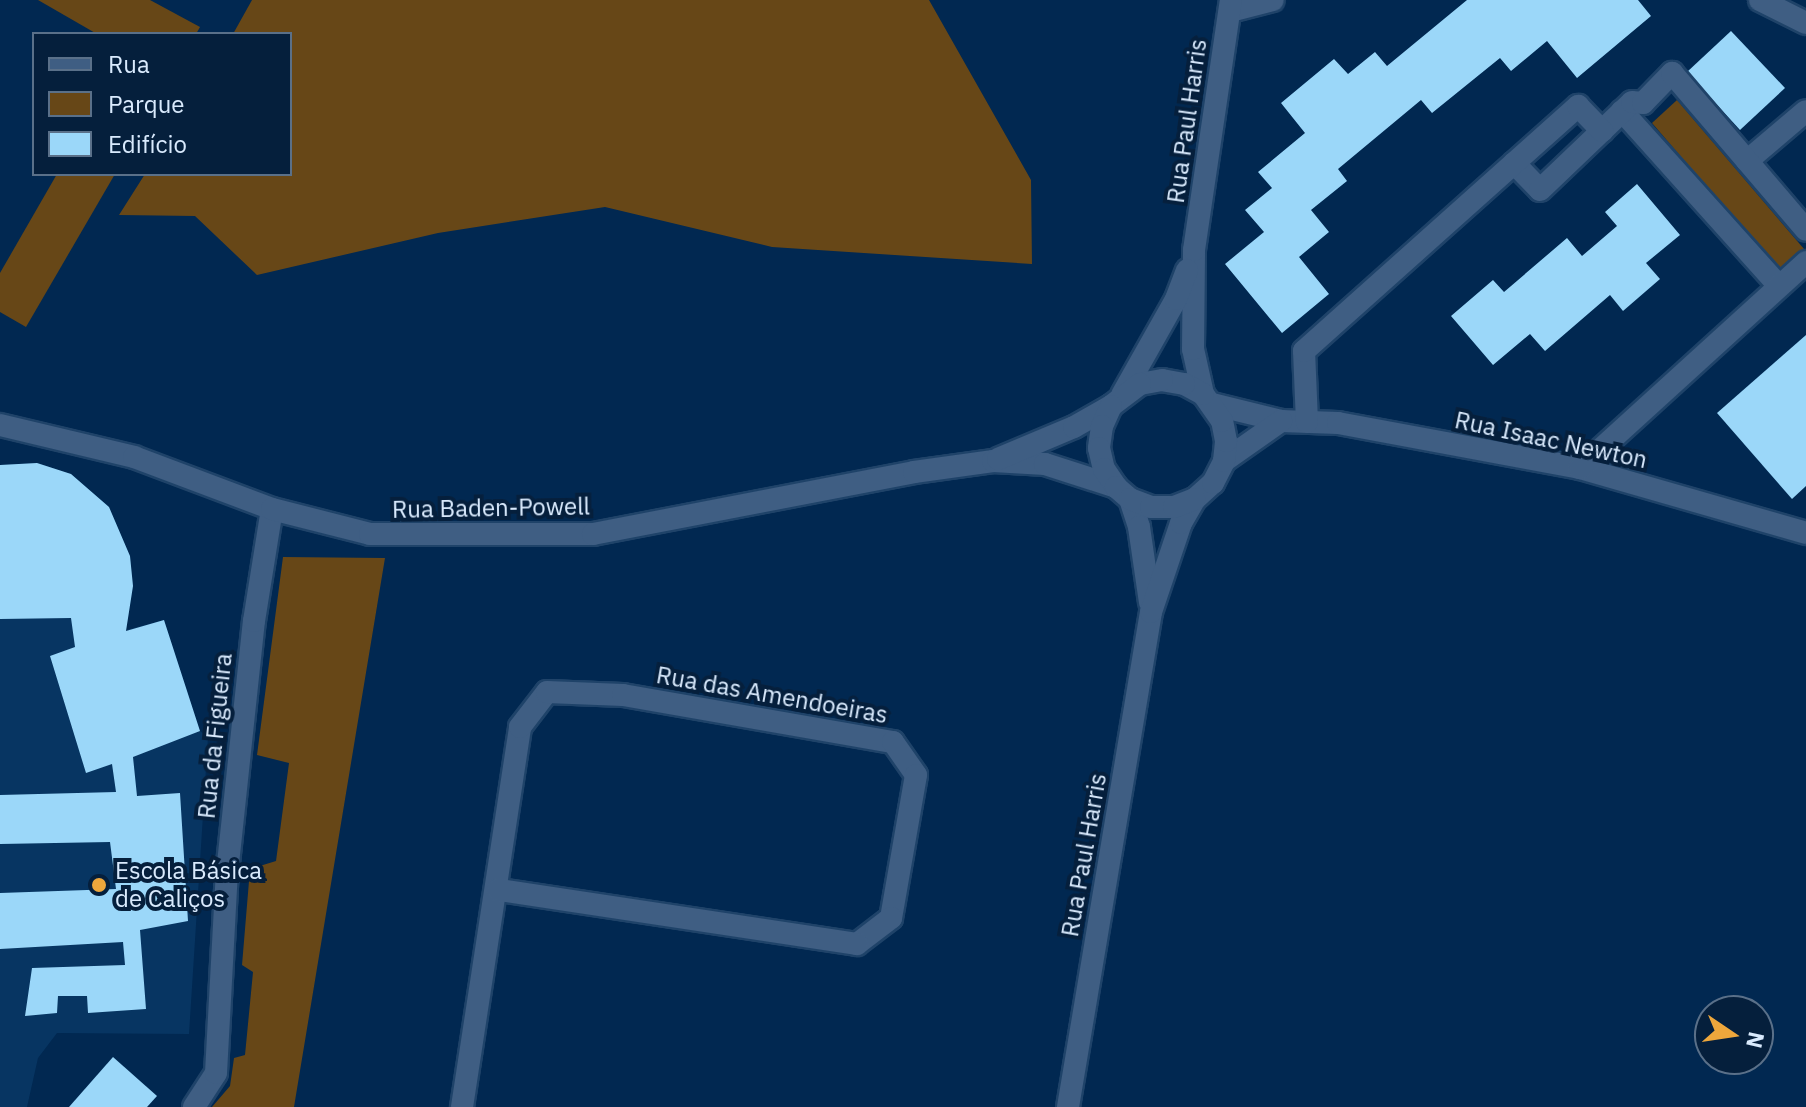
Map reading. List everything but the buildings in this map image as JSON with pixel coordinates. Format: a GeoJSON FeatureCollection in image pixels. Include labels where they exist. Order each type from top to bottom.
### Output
{"type":"FeatureCollection","features":[{"type":"Feature","properties":{"kind":"street"},"geometry":{"type":"LineString","coordinates":[[1231,5],[1273,0]]}},
{"type":"Feature","properties":{"kind":"street"},"geometry":{"type":"LineString","coordinates":[[1760,0],[1806,23]]}},
{"type":"Feature","properties":{"kind":"street","name":"Rua Paul Harris"},"geometry":{"type":"LineString","coordinates":[[1208,399],[1193,349],[1194,250],[1231,5]]}},
{"type":"Feature","properties":{"kind":"street"},"geometry":{"type":"LineString","coordinates":[[1514,163],[1540,190],[1632,102],[1643,103],[1672,73],[1806,230]]}},
{"type":"Feature","properties":{"kind":"street"},"geometry":{"type":"LineString","coordinates":[[1307,422],[1304,351],[1578,106],[1602,131]]}},
{"type":"Feature","properties":{"kind":"street"},"geometry":{"type":"LineString","coordinates":[[1622,111],[1779,286]]}},
{"type":"Feature","properties":{"kind":"street"},"geometry":{"type":"LineString","coordinates":[[1747,161],[1806,111]]}},
{"type":"Feature","properties":{"kind":"street","name":"Rua Paul Harris"},"geometry":{"type":"LineString","coordinates":[[1116,400],[1176,299],[1194,250]]}},
{"type":"Feature","properties":{"kind":"street"},"geometry":{"type":"LineString","coordinates":[[1580,468],[1806,262]]}},
{"type":"Feature","properties":{"kind":"street"},"geometry":{"type":"LineString","coordinates":[[993,461],[1074,427],[1140,384],[1162,380],[1184,384],[1208,399],[1224,431],[1224,461],[1213,483],[1195,499],[1181,523],[1151,612]]}},
{"type":"Feature","properties":{"kind":"street","name":"Rua Isaac Newton"},"geometry":{"type":"LineString","coordinates":[[1208,399],[1281,421],[1338,423],[1580,468],[1806,533]]}},
{"type":"Feature","properties":{"kind":"street"},"geometry":{"type":"LineString","coordinates":[[1116,400],[1102,426],[1099,448],[1104,469],[1123,493],[1139,527],[1151,612]]}},
{"type":"Feature","properties":{"kind":"street"},"geometry":{"type":"LineString","coordinates":[[1224,461],[1281,421]]}},
{"type":"Feature","properties":{"kind":"street","name":"Rua Baden-Powell"},"geometry":{"type":"LineString","coordinates":[[0,425],[134,457],[272,509],[370,534],[593,534],[914,472],[993,461]]}},
{"type":"Feature","properties":{"kind":"street"},"geometry":{"type":"LineString","coordinates":[[993,461],[1045,464],[1123,493],[1151,507],[1174,507],[1195,499]]}},
{"type":"Feature","properties":{"kind":"street","name":"Rua da Figueira"},"geometry":{"type":"LineString","coordinates":[[194,1107],[216,1073],[227,873],[254,621],[272,509]]}},
{"type":"Feature","properties":{"kind":"street","name":"Rua Paul Harris"},"geometry":{"type":"LineString","coordinates":[[1068,1107],[1151,612]]}},
{"type":"Feature","properties":{"kind":"street","name":"Rua das Amendoeiras"},"geometry":{"type":"LineString","coordinates":[[462,1107],[498,890],[520,727],[547,692],[623,695],[893,742],[916,775],[891,918],[857,944],[498,890]]}},
{"type":"Feature","properties":{"kind":"shaded area","name":"Escola Básica de Caliços"},"geometry":{"type":"Polygon","coordinates":[[[37,463],[71,474],[109,507],[130,556],[133,586],[126,630],[164,620],[200,731],[208,737],[189,1034],[57,1033],[38,1058],[27,1107],[0,1107],[0,465],[37,463]]]}},
{"type":"Feature","properties":{"kind":"green space"},"geometry":{"type":"Polygon","coordinates":[[[38,0],[150,0],[200,27],[197,32],[94,32],[38,0]]]}},
{"type":"Feature","properties":{"kind":"green space"},"geometry":{"type":"Polygon","coordinates":[[[252,0],[929,0],[1031,180],[1032,264],[772,247],[605,207],[438,233],[257,275],[195,216],[119,215],[144,176],[292,176],[292,32],[234,32],[252,0]]]}},
{"type":"Feature","properties":{"kind":"green space"},"geometry":{"type":"Polygon","coordinates":[[[1677,100],[1804,249],[1779,271],[1652,123],[1677,100]]]}},
{"type":"Feature","properties":{"kind":"green space"},"geometry":{"type":"Polygon","coordinates":[[[56,176],[114,176],[26,327],[0,312],[0,273],[56,176]]]}},
{"type":"Feature","properties":{"kind":"green space"},"geometry":{"type":"Polygon","coordinates":[[[283,557],[385,558],[294,1107],[212,1107],[230,1086],[234,1058],[245,1055],[253,972],[242,965],[250,869],[276,861],[289,763],[257,755],[283,557]]]}},
{"type":"Feature","properties":{"kind":"place","name":"Escola Básica de Caliços"},"geometry":{"type":"Point","coordinates":[99,885]}}]}
